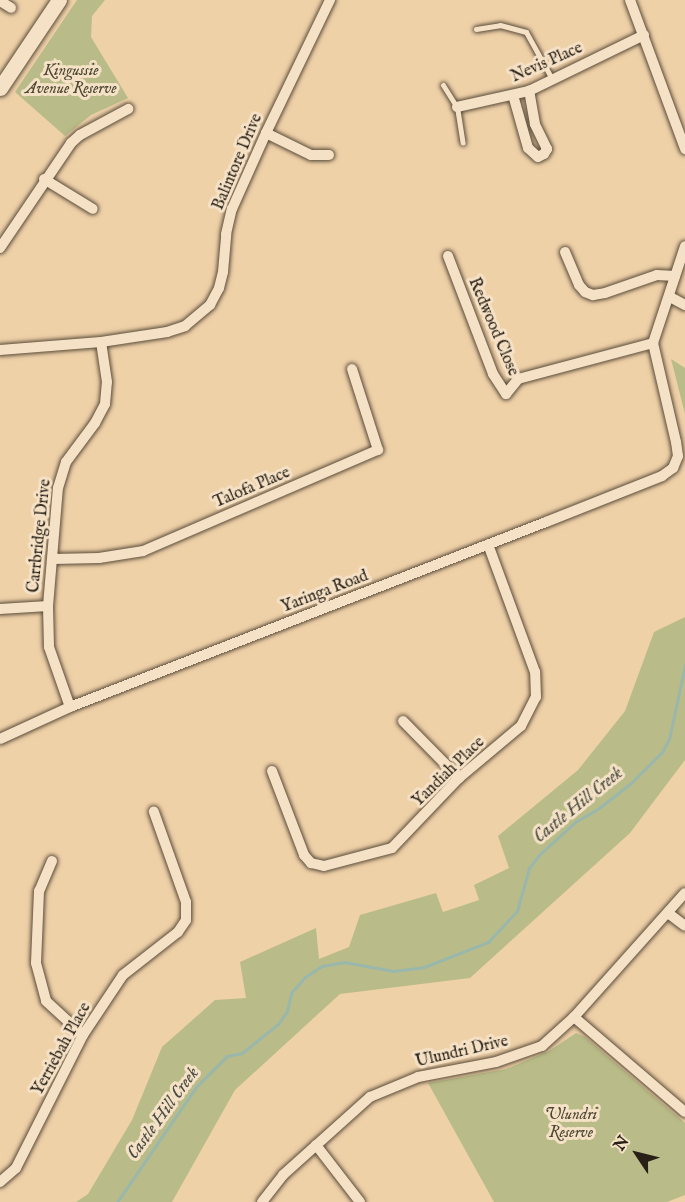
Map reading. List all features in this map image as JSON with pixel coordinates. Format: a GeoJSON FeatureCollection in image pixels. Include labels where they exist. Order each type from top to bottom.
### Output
{"type":"FeatureCollection","features":[{"type":"Feature","properties":{"kind":"main road"},"geometry":{"type":"LineString","coordinates":[[0,88],[59,0]]}},
{"type":"Feature","properties":{"kind":"street","name":"Balintore Drive"},"geometry":{"type":"LineString","coordinates":[[0,350],[101,342],[167,332],[185,326],[210,305],[219,288],[223,272],[226,234],[232,209],[330,0]]}},
{"type":"Feature","properties":{"kind":"street"},"geometry":{"type":"LineString","coordinates":[[630,0],[685,148]]}},
{"type":"Feature","properties":{"kind":"street"},"geometry":{"type":"LineString","coordinates":[[0,1],[11,8]]}},
{"type":"Feature","properties":{"kind":"street","name":"Nevis Place"},"geometry":{"type":"LineString","coordinates":[[457,106],[529,91],[644,35]]}},
{"type":"Feature","properties":{"kind":"street"},"geometry":{"type":"LineString","coordinates":[[513,95],[528,148],[538,157],[547,149],[535,124],[529,91]]}},
{"type":"Feature","properties":{"kind":"street"},"geometry":{"type":"LineString","coordinates":[[0,248],[70,143],[80,135],[128,110]]}},
{"type":"Feature","properties":{"kind":"street"},"geometry":{"type":"LineString","coordinates":[[266,133],[311,155],[329,155]]}},
{"type":"Feature","properties":{"kind":"street"},"geometry":{"type":"LineString","coordinates":[[44,179],[93,209]]}},
{"type":"Feature","properties":{"kind":"street"},"geometry":{"type":"LineString","coordinates":[[653,342],[658,322],[670,297],[685,246]]}},
{"type":"Feature","properties":{"kind":"street"},"geometry":{"type":"LineString","coordinates":[[565,252],[579,285],[585,292],[593,295],[657,275],[675,276]]}},
{"type":"Feature","properties":{"kind":"street","name":"Redwood Close"},"geometry":{"type":"LineString","coordinates":[[448,256],[493,374],[506,394],[518,379],[653,342]]}},
{"type":"Feature","properties":{"kind":"street"},"geometry":{"type":"LineString","coordinates":[[670,297],[685,305]]}},
{"type":"Feature","properties":{"kind":"street","name":"Carrbridge Drive"},"geometry":{"type":"LineString","coordinates":[[70,707],[49,647],[48,606],[58,488],[66,462],[95,423],[105,404],[107,382],[101,342]]}},
{"type":"Feature","properties":{"kind":"street","name":"Yaringa Road"},"geometry":{"type":"LineString","coordinates":[[0,739],[70,707],[662,476],[673,468],[678,456],[653,342]]}},
{"type":"Feature","properties":{"kind":"street","name":"Talofa Place"},"geometry":{"type":"LineString","coordinates":[[53,559],[99,558],[143,551],[378,450],[352,369]]}},
{"type":"Feature","properties":{"kind":"street","name":"Yandiah Place"},"geometry":{"type":"LineString","coordinates":[[272,771],[304,855],[311,863],[324,866],[392,848],[459,778],[520,726],[536,697],[535,672],[488,544]]}},
{"type":"Feature","properties":{"kind":"street"},"geometry":{"type":"LineString","coordinates":[[0,609],[48,606]]}},
{"type":"Feature","properties":{"kind":"street"},"geometry":{"type":"LineString","coordinates":[[403,721],[459,778]]}},
{"type":"Feature","properties":{"kind":"street","name":"Yerriebah Place"},"geometry":{"type":"LineString","coordinates":[[0,1182],[16,1168],[83,1035],[123,975],[178,932],[186,920],[186,902],[154,812]]}},
{"type":"Feature","properties":{"kind":"street"},"geometry":{"type":"LineString","coordinates":[[51,861],[39,891],[36,963],[46,1001],[83,1035]]}},
{"type":"Feature","properties":{"kind":"street","name":"Ulundri Drive"},"geometry":{"type":"LineString","coordinates":[[262,1202],[283,1175],[350,1112],[370,1097],[392,1085],[418,1077],[496,1062],[542,1046],[574,1017],[685,893]]}},
{"type":"Feature","properties":{"kind":"street"},"geometry":{"type":"LineString","coordinates":[[668,913],[685,926]]}},
{"type":"Feature","properties":{"kind":"street"},"geometry":{"type":"LineString","coordinates":[[574,1017],[685,1112]]}},
{"type":"Feature","properties":{"kind":"street"},"geometry":{"type":"LineString","coordinates":[[316,1145],[360,1202]]}},
{"type":"Feature","properties":{"kind":"lane"},"geometry":{"type":"LineString","coordinates":[[476,29],[500,25],[526,32],[552,79]]}},
{"type":"Feature","properties":{"kind":"lane"},"geometry":{"type":"LineString","coordinates":[[443,85],[457,106],[463,143]]}},
{"type":"Feature","properties":{"kind":"green space","name":"Kingussie Avenue Reserve"},"geometry":{"type":"Polygon","coordinates":[[[77,0],[105,0],[92,16],[91,37],[128,98],[91,115],[65,136],[15,92],[77,0]]]}},
{"type":"Feature","properties":{"kind":"green space"},"geometry":{"type":"Polygon","coordinates":[[[671,359],[685,368],[685,414],[671,359]]]}},
{"type":"Feature","properties":{"kind":"green space"},"geometry":{"type":"Polygon","coordinates":[[[685,617],[685,760],[630,833],[470,978],[340,994],[235,1090],[172,1202],[76,1202],[88,1194],[132,1120],[162,1047],[215,1000],[246,998],[240,962],[316,928],[319,959],[349,947],[360,915],[436,893],[443,912],[479,900],[474,885],[509,868],[498,836],[578,770],[625,711],[654,632],[685,617]]]}},
{"type":"Feature","properties":{"kind":"green space","name":"Ulundri Reserve"},"geometry":{"type":"Polygon","coordinates":[[[576,1033],[585,1037],[685,1123],[685,1195],[667,1202],[494,1202],[428,1083],[506,1069],[549,1051],[576,1033]]]}},
{"type":"Feature","properties":{"kind":"waterway","name":"Castle Hill Creek"},"geometry":{"type":"LineString","coordinates":[[117,1202],[196,1087],[227,1056],[242,1053],[278,1024],[287,1011],[291,993],[305,977],[322,966],[344,962],[393,971],[424,967],[488,942],[517,911],[529,868],[540,854],[575,822],[599,808],[631,783],[662,752],[669,739],[685,665]]}}]}
